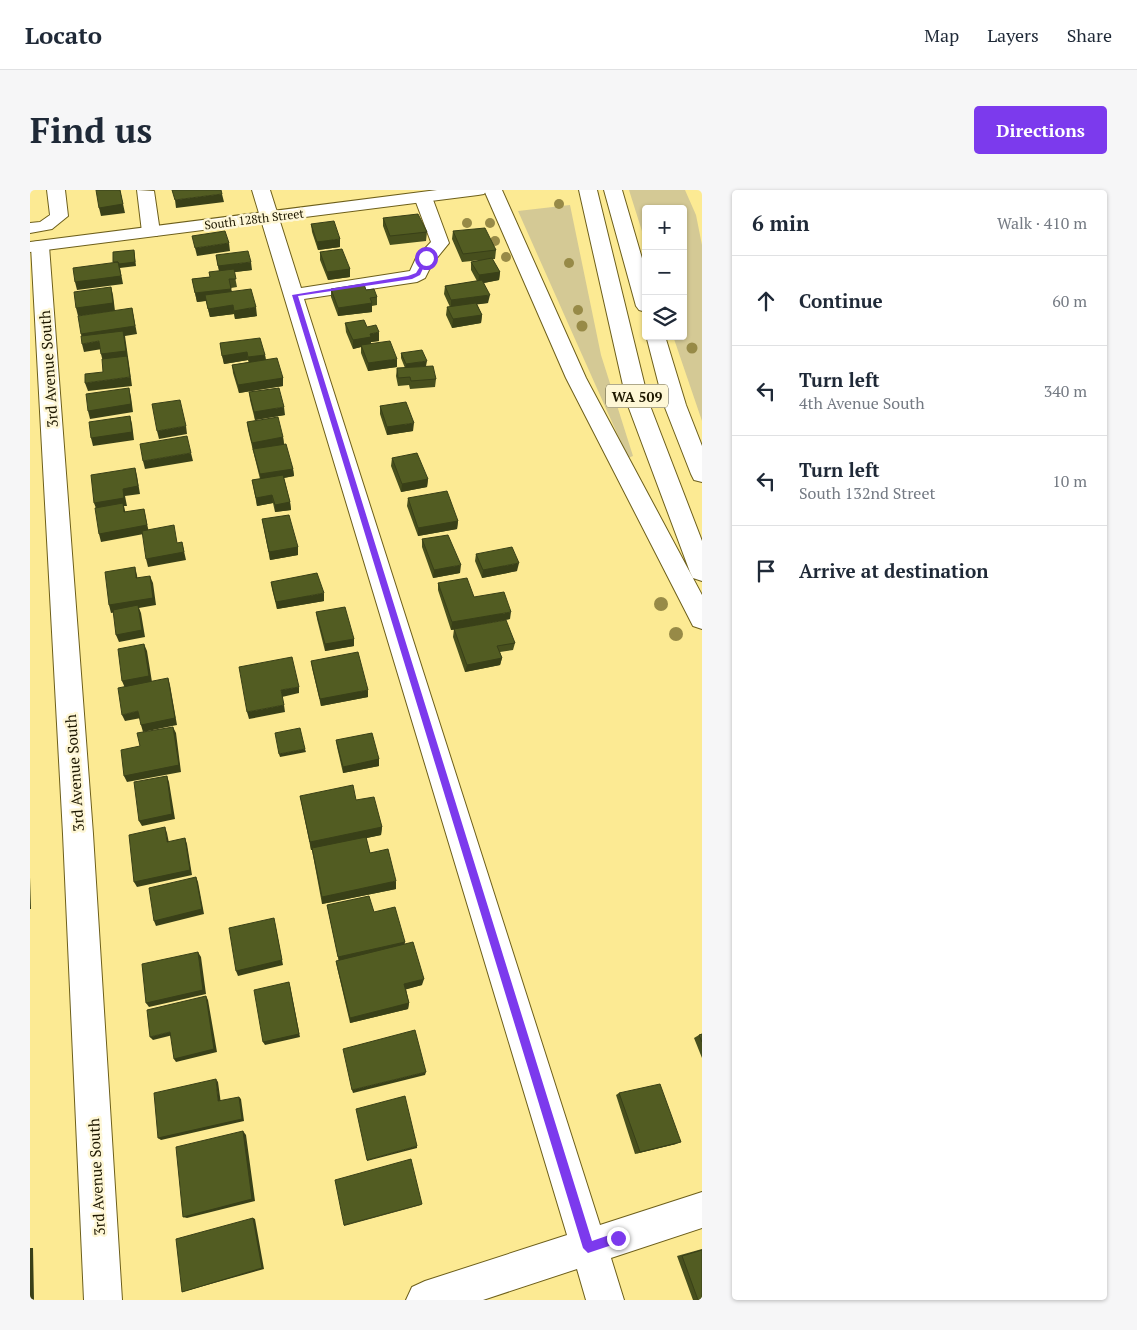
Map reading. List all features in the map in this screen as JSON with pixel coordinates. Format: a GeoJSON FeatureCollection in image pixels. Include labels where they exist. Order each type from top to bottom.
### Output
{"type":"FeatureCollection","features":[{"type":"Feature","properties":{"kind":"main road"},"geometry":{"type":"LineString","coordinates":[[34,239],[59,216],[56,190]]}},
{"type":"Feature","properties":{"kind":"main road"},"geometry":{"type":"LineString","coordinates":[[149,190],[152,232]]}},
{"type":"Feature","properties":{"kind":"main road"},"geometry":{"type":"LineString","coordinates":[[261,190],[604,1300]]}},
{"type":"Feature","properties":{"kind":"main road","name":"South 128th Street"},"geometry":{"type":"LineString","coordinates":[[34,239],[152,232],[478,190]]}},
{"type":"Feature","properties":{"kind":"main road"},"geometry":{"type":"LineString","coordinates":[[493,190],[576,378],[702,620]]}},
{"type":"Feature","properties":{"kind":"main road","name":"WA 509"},"geometry":{"type":"LineString","coordinates":[[588,190],[638,403],[702,572]]}},
{"type":"Feature","properties":{"kind":"main road"},"geometry":{"type":"LineString","coordinates":[[613,190],[643,295]]}},
{"type":"Feature","properties":{"kind":"main road"},"geometry":{"type":"LineString","coordinates":[[295,295],[416,275],[426,258],[440,243],[423,197]]}},
{"type":"Feature","properties":{"kind":"main road","name":"3rd Avenue South"},"geometry":{"type":"LineString","coordinates":[[34,239],[78,834],[103,1300]]}},
{"type":"Feature","properties":{"kind":"main road","name":"WA 509"},"geometry":{"type":"LineString","coordinates":[[655,340],[675,405],[702,474]]}},
{"type":"Feature","properties":{"kind":"main road"},"geometry":{"type":"LineString","coordinates":[[425,1300],[702,1210]]}},
{"type":"Feature","properties":{"kind":"shaded area"},"geometry":{"type":"Polygon","coordinates":[[[629,190],[685,190],[696,215],[702,245],[702,421],[674,340],[687,340],[687,205],[642,205],[642,231],[629,190]]]}},
{"type":"Feature","properties":{"kind":"shaded area"},"geometry":{"type":"Polygon","coordinates":[[[570,205],[601,355],[633,456],[628,458],[518,211],[570,205]]]}},
{"type":"Feature","properties":{"kind":"building"},"geometry":{"type":"Polygon","coordinates":[[[96,190],[120,190],[123,204],[99,208],[96,190]]]}},
{"type":"Feature","properties":{"kind":"building"},"geometry":{"type":"Polygon","coordinates":[[[172,190],[221,190],[222,194],[175,200],[172,190]]]}},
{"type":"Feature","properties":{"kind":"building"},"geometry":{"type":"Polygon","coordinates":[[[418,214],[427,232],[390,236],[383,218],[418,214]]]}},
{"type":"Feature","properties":{"kind":"building"},"geometry":{"type":"Polygon","coordinates":[[[334,221],[340,239],[317,242],[311,224],[334,221]]]}},
{"type":"Feature","properties":{"kind":"building"},"geometry":{"type":"Polygon","coordinates":[[[485,228],[496,250],[463,254],[453,231],[485,228]]]}},
{"type":"Feature","properties":{"kind":"building"},"geometry":{"type":"Polygon","coordinates":[[[225,231],[229,243],[195,248],[192,236],[225,231]]]}},
{"type":"Feature","properties":{"kind":"building"},"geometry":{"type":"Polygon","coordinates":[[[342,249],[350,269],[327,272],[320,252],[342,249]]]}},
{"type":"Feature","properties":{"kind":"building"},"geometry":{"type":"Polygon","coordinates":[[[134,250],[135,262],[119,264],[118,262],[113,262],[113,252],[134,250]]]}},
{"type":"Feature","properties":{"kind":"building"},"geometry":{"type":"Polygon","coordinates":[[[248,251],[251,262],[218,266],[216,255],[248,251]]]}},
{"type":"Feature","properties":{"kind":"building"},"geometry":{"type":"Polygon","coordinates":[[[492,258],[500,272],[479,275],[471,262],[492,258]]]}},
{"type":"Feature","properties":{"kind":"building"},"geometry":{"type":"Polygon","coordinates":[[[118,262],[121,276],[75,282],[73,268],[118,262]]]}},
{"type":"Feature","properties":{"kind":"building"},"geometry":{"type":"Polygon","coordinates":[[[234,269],[236,279],[229,279],[231,289],[195,293],[192,279],[210,277],[209,272],[234,269]]]}},
{"type":"Feature","properties":{"kind":"building"},"geometry":{"type":"Polygon","coordinates":[[[482,280],[490,295],[451,300],[445,286],[482,280]]]}},
{"type":"Feature","properties":{"kind":"building"},"geometry":{"type":"Polygon","coordinates":[[[364,284],[366,290],[374,289],[377,297],[370,298],[372,303],[338,308],[331,289],[364,284]]]}},
{"type":"Feature","properties":{"kind":"building"},"geometry":{"type":"Polygon","coordinates":[[[111,287],[113,303],[76,308],[74,292],[111,287]]]}},
{"type":"Feature","properties":{"kind":"building"},"geometry":{"type":"Polygon","coordinates":[[[251,289],[256,307],[234,311],[233,305],[208,309],[205,295],[251,289]]]}},
{"type":"Feature","properties":{"kind":"building"},"geometry":{"type":"Polygon","coordinates":[[[476,303],[482,315],[453,319],[447,307],[476,303]]]}},
{"type":"Feature","properties":{"kind":"building"},"geometry":{"type":"Polygon","coordinates":[[[132,308],[135,326],[81,334],[78,316],[132,308]]]}},
{"type":"Feature","properties":{"kind":"building"},"geometry":{"type":"Polygon","coordinates":[[[364,320],[367,327],[376,325],[379,332],[370,334],[371,337],[353,340],[345,323],[364,320]]]}},
{"type":"Feature","properties":{"kind":"building"},"geometry":{"type":"Polygon","coordinates":[[[123,331],[126,351],[101,354],[99,341],[82,344],[81,336],[123,331]]]}},
{"type":"Feature","properties":{"kind":"building"},"geometry":{"type":"Polygon","coordinates":[[[260,338],[265,355],[248,357],[247,352],[222,356],[220,343],[260,338]]]}},
{"type":"Feature","properties":{"kind":"building"},"geometry":{"type":"Polygon","coordinates":[[[390,341],[397,359],[368,363],[361,345],[390,341]]]}},
{"type":"Feature","properties":{"kind":"building"},"geometry":{"type":"Polygon","coordinates":[[[422,350],[427,361],[406,364],[401,353],[422,350]]]}},
{"type":"Feature","properties":{"kind":"building"},"geometry":{"type":"Polygon","coordinates":[[[127,356],[130,377],[85,383],[85,374],[103,372],[102,359],[127,356]]]}},
{"type":"Feature","properties":{"kind":"building"},"geometry":{"type":"Polygon","coordinates":[[[277,358],[283,378],[238,385],[232,365],[277,358]]]}},
{"type":"Feature","properties":{"kind":"building"},"geometry":{"type":"Polygon","coordinates":[[[433,366],[436,379],[411,381],[410,377],[398,378],[397,368],[433,366]]]}},
{"type":"Feature","properties":{"kind":"building"},"geometry":{"type":"Polygon","coordinates":[[[129,388],[131,404],[88,411],[86,394],[129,388]]]}},
{"type":"Feature","properties":{"kind":"building"},"geometry":{"type":"Polygon","coordinates":[[[279,388],[284,407],[254,412],[249,392],[279,388]]]}},
{"type":"Feature","properties":{"kind":"building"},"geometry":{"type":"Polygon","coordinates":[[[180,400],[186,426],[157,431],[152,404],[180,400]]]}},
{"type":"Feature","properties":{"kind":"building"},"geometry":{"type":"Polygon","coordinates":[[[406,402],[414,423],[387,427],[380,406],[406,402]]]}},
{"type":"Feature","properties":{"kind":"building"},"geometry":{"type":"Polygon","coordinates":[[[130,416],[132,432],[91,438],[89,422],[130,416]]]}},
{"type":"Feature","properties":{"kind":"building"},"geometry":{"type":"Polygon","coordinates":[[[278,417],[283,437],[252,443],[247,422],[278,417]]]}},
{"type":"Feature","properties":{"kind":"building"},"geometry":{"type":"Polygon","coordinates":[[[187,436],[191,453],[143,461],[140,444],[187,436]]]}},
{"type":"Feature","properties":{"kind":"building"},"geometry":{"type":"Polygon","coordinates":[[[286,444],[293,469],[260,474],[253,449],[286,444]]]}},
{"type":"Feature","properties":{"kind":"building"},"geometry":{"type":"Polygon","coordinates":[[[417,453],[428,479],[402,484],[392,458],[417,453]]]}},
{"type":"Feature","properties":{"kind":"building"},"geometry":{"type":"Polygon","coordinates":[[[135,468],[138,486],[123,489],[124,498],[94,503],[91,475],[135,468]]]}},
{"type":"Feature","properties":{"kind":"building"},"geometry":{"type":"Polygon","coordinates":[[[283,475],[290,502],[275,505],[272,495],[256,498],[252,480],[283,475]]]}},
{"type":"Feature","properties":{"kind":"building"},"geometry":{"type":"Polygon","coordinates":[[[447,491],[458,521],[418,528],[408,498],[447,491]]]}},
{"type":"Feature","properties":{"kind":"building"},"geometry":{"type":"Polygon","coordinates":[[[123,503],[124,512],[144,509],[147,525],[99,534],[95,508],[123,503]]]}},
{"type":"Feature","properties":{"kind":"building"},"geometry":{"type":"Polygon","coordinates":[[[289,515],[298,547],[269,552],[262,519],[289,515]]]}},
{"type":"Feature","properties":{"kind":"building"},"geometry":{"type":"Polygon","coordinates":[[[174,525],[177,543],[182,542],[184,552],[146,559],[142,531],[174,525]]]}},
{"type":"Feature","properties":{"kind":"building"},"geometry":{"type":"Polygon","coordinates":[[[448,535],[461,565],[434,570],[422,539],[448,535]]]}},
{"type":"Feature","properties":{"kind":"building"},"geometry":{"type":"Polygon","coordinates":[[[512,547],[519,563],[483,570],[476,554],[512,547]]]}},
{"type":"Feature","properties":{"kind":"building"},"geometry":{"type":"Polygon","coordinates":[[[135,567],[136,578],[150,576],[153,598],[109,605],[105,572],[135,567]]]}},
{"type":"Feature","properties":{"kind":"building"},"geometry":{"type":"Polygon","coordinates":[[[317,573],[324,593],[276,602],[271,582],[317,573]]]}},
{"type":"Feature","properties":{"kind":"building"},"geometry":{"type":"Polygon","coordinates":[[[467,578],[474,597],[504,592],[511,612],[452,622],[438,583],[467,578]]]}},
{"type":"Feature","properties":{"kind":"building"},"geometry":{"type":"Polygon","coordinates":[[[138,605],[142,630],[116,635],[113,610],[138,605]]]}},
{"type":"Feature","properties":{"kind":"building"},"geometry":{"type":"Polygon","coordinates":[[[345,607],[354,639],[325,644],[316,612],[345,607]]]}},
{"type":"Feature","properties":{"kind":"building"},"geometry":{"type":"Polygon","coordinates":[[[506,620],[515,643],[497,646],[502,658],[467,665],[454,629],[506,620]]]}},
{"type":"Feature","properties":{"kind":"building"},"geometry":{"type":"Polygon","coordinates":[[[144,644],[149,676],[122,681],[118,649],[144,644]]]}},
{"type":"Feature","properties":{"kind":"building"},"geometry":{"type":"Polygon","coordinates":[[[358,652],[368,690],[320,699],[311,661],[358,652]]]}},
{"type":"Feature","properties":{"kind":"building"},"geometry":{"type":"Polygon","coordinates":[[[292,657],[299,687],[281,690],[284,705],[247,712],[239,667],[292,657]]]}},
{"type":"Feature","properties":{"kind":"building"},"geometry":{"type":"Polygon","coordinates":[[[168,678],[175,718],[141,725],[138,711],[122,715],[118,688],[168,678]]]}},
{"type":"Feature","properties":{"kind":"building"},"geometry":{"type":"Polygon","coordinates":[[[173,727],[179,765],[124,776],[121,750],[140,746],[137,733],[173,727]]]}},
{"type":"Feature","properties":{"kind":"building"},"geometry":{"type":"Polygon","coordinates":[[[300,728],[305,749],[279,754],[275,733],[300,728]]]}},
{"type":"Feature","properties":{"kind":"building"},"geometry":{"type":"Polygon","coordinates":[[[372,733],[379,759],[343,767],[336,740],[372,733]]]}},
{"type":"Feature","properties":{"kind":"building"},"geometry":{"type":"Polygon","coordinates":[[[167,776],[172,814],[139,821],[134,782],[167,776]]]}},
{"type":"Feature","properties":{"kind":"building"},"geometry":{"type":"Polygon","coordinates":[[[353,785],[356,800],[374,797],[382,827],[310,842],[300,796],[353,785]]]}},
{"type":"Feature","properties":{"kind":"building"},"geometry":{"type":"Polygon","coordinates":[[[165,827],[167,842],[185,838],[190,870],[134,882],[129,835],[165,827]]]}},
{"type":"Feature","properties":{"kind":"building"},"geometry":{"type":"Polygon","coordinates":[[[366,837],[370,853],[388,849],[396,881],[322,897],[312,848],[366,837]]]}},
{"type":"Feature","properties":{"kind":"building"},"geometry":{"type":"Polygon","coordinates":[[[196,877],[202,909],[154,921],[149,888],[196,877]]]}},
{"type":"Feature","properties":{"kind":"building"},"geometry":{"type":"Polygon","coordinates":[[[369,896],[374,912],[395,907],[405,942],[338,957],[327,905],[369,896]]]}},
{"type":"Feature","properties":{"kind":"building"},"geometry":{"type":"Polygon","coordinates":[[[274,918],[282,960],[236,971],[229,928],[274,918]]]}},
{"type":"Feature","properties":{"kind":"building"},"geometry":{"type":"Polygon","coordinates":[[[413,942],[424,979],[404,984],[409,1003],[350,1018],[336,961],[413,942]]]}},
{"type":"Feature","properties":{"kind":"building"},"geometry":{"type":"Polygon","coordinates":[[[198,952],[203,990],[146,1003],[142,964],[198,952]]]}},
{"type":"Feature","properties":{"kind":"building"},"geometry":{"type":"Polygon","coordinates":[[[289,982],[299,1034],[263,1042],[254,990],[289,982]]]}},
{"type":"Feature","properties":{"kind":"building"},"geometry":{"type":"Polygon","coordinates":[[[206,996],[214,1049],[174,1059],[170,1032],[150,1037],[147,1010],[206,996]]]}},
{"type":"Feature","properties":{"kind":"building"},"geometry":{"type":"Polygon","coordinates":[[[415,1030],[426,1072],[352,1090],[343,1049],[415,1030]]]}},
{"type":"Feature","properties":{"kind":"building"},"geometry":{"type":"Polygon","coordinates":[[[216,1079],[218,1101],[239,1097],[242,1119],[158,1138],[154,1093],[216,1079]]]}},
{"type":"Feature","properties":{"kind":"building"},"geometry":{"type":"Polygon","coordinates":[[[660,1084],[681,1142],[640,1152],[619,1093],[660,1084]]]}},
{"type":"Feature","properties":{"kind":"building"},"geometry":{"type":"Polygon","coordinates":[[[405,1096],[417,1146],[367,1160],[356,1109],[405,1096]]]}},
{"type":"Feature","properties":{"kind":"building"},"geometry":{"type":"Polygon","coordinates":[[[243,1131],[252,1199],[183,1217],[176,1147],[243,1131]]]}},
{"type":"Feature","properties":{"kind":"building"},"geometry":{"type":"Polygon","coordinates":[[[411,1159],[422,1204],[344,1225],[335,1180],[411,1159]]]}},
{"type":"Feature","properties":{"kind":"building"},"geometry":{"type":"Polygon","coordinates":[[[253,1218],[262,1268],[182,1292],[176,1239],[253,1218]]]}},
{"type":"Feature","properties":{"kind":"building"},"geometry":{"type":"Polygon","coordinates":[[[702,1250],[702,1300],[698,1300],[682,1256],[702,1250]]]}},
{"type":"Feature","properties":{"kind":"route"},"geometry":{"type":"LineString","coordinates":[[426,258],[418,274],[410,278],[295,295],[304,330],[588,1248],[618,1238]]}}]}
